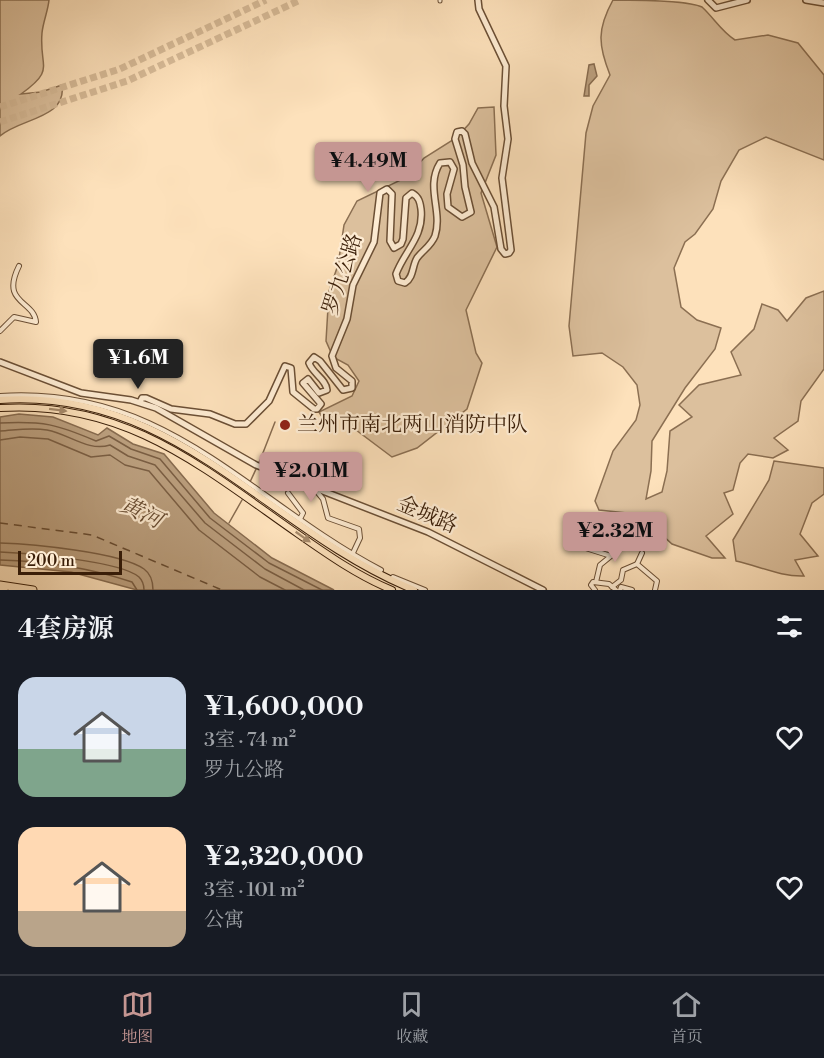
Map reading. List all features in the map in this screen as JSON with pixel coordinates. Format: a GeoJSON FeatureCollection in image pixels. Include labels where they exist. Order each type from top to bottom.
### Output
{"type":"FeatureCollection","features":[{"type":"Feature","properties":{"kind":"highway"},"geometry":{"type":"LineString","coordinates":[[0,585],[33,590]]}},
{"type":"Feature","properties":{"kind":"main road"},"geometry":{"type":"LineString","coordinates":[[0,398],[81,405],[116,413],[145,425],[185,446],[351,557],[414,590]]}},
{"type":"Feature","properties":{"kind":"main road"},"geometry":{"type":"LineString","coordinates":[[0,408],[80,413],[113,421],[142,433],[190,459],[336,561],[392,590]]}},
{"type":"Feature","properties":{"kind":"street"},"geometry":{"type":"LineString","coordinates":[[708,0],[716,8],[723,8],[747,0]]}},
{"type":"Feature","properties":{"kind":"street"},"geometry":{"type":"LineString","coordinates":[[806,0],[824,3]]}},
{"type":"Feature","properties":{"kind":"street","name":"罗九公路"},"geometry":{"type":"LineString","coordinates":[[140,402],[142,398],[171,409],[210,414],[235,424],[246,424],[269,400],[285,366],[291,368],[293,392],[317,409],[321,404],[303,383],[308,379],[319,393],[327,390],[326,383],[310,367],[309,363],[314,357],[320,361],[343,390],[352,388],[352,381],[336,368],[332,356],[347,318],[353,285],[374,242],[380,193],[387,189],[392,194],[390,241],[394,248],[398,247],[403,239],[406,198],[412,193],[419,200],[421,221],[419,236],[396,274],[398,281],[405,283],[411,276],[418,257],[430,245],[436,233],[438,216],[433,182],[440,163],[450,162],[454,169],[447,194],[448,207],[462,217],[471,212],[465,187],[464,165],[455,139],[457,132],[462,131],[465,134],[472,163],[494,207],[501,249],[505,254],[509,253],[511,250],[502,178],[508,139],[504,105],[506,66],[477,1]]}},
{"type":"Feature","properties":{"kind":"street"},"geometry":{"type":"LineString","coordinates":[[0,331],[14,317],[36,322],[34,316],[16,297],[13,278],[19,266]]}},
{"type":"Feature","properties":{"kind":"street"},"geometry":{"type":"LineString","coordinates":[[0,362],[81,393],[140,402]]}},
{"type":"Feature","properties":{"kind":"street"},"geometry":{"type":"LineString","coordinates":[[0,398],[49,397],[84,401],[119,410],[149,422],[181,437],[351,557],[425,590]]}},
{"type":"Feature","properties":{"kind":"street","name":"金城路"},"geometry":{"type":"LineString","coordinates":[[140,402],[171,416],[258,466],[428,532],[543,590]]}},
{"type":"Feature","properties":{"kind":"street"},"geometry":{"type":"LineString","coordinates":[[314,488],[323,499],[328,518],[359,529],[360,538],[351,557]]}},
{"type":"Feature","properties":{"kind":"street"},"geometry":{"type":"LineString","coordinates":[[288,493],[301,506],[303,513],[300,519]]}},
{"type":"Feature","properties":{"kind":"street"},"geometry":{"type":"LineString","coordinates":[[576,545],[611,556],[600,565],[596,582],[591,585],[595,590]]}},
{"type":"Feature","properties":{"kind":"street"},"geometry":{"type":"LineString","coordinates":[[616,589],[623,570],[637,564],[642,553]]}},
{"type":"Feature","properties":{"kind":"street"},"geometry":{"type":"LineString","coordinates":[[637,564],[657,581],[655,590]]}},
{"type":"Feature","properties":{"kind":"street"},"geometry":{"type":"LineString","coordinates":[[596,582],[616,589],[621,587],[632,590]]}},
{"type":"Feature","properties":{"kind":"shaded area"},"geometry":{"type":"Polygon","coordinates":[[[0,0],[49,0],[42,33],[44,67],[39,79],[21,94],[41,92],[62,85],[62,96],[50,111],[0,136],[0,0]]]}},
{"type":"Feature","properties":{"kind":"shaded area"},"geometry":{"type":"Polygon","coordinates":[[[613,0],[673,2],[702,7],[735,40],[768,35],[798,43],[824,75],[824,160],[766,137],[739,150],[721,181],[713,209],[695,234],[685,242],[674,268],[681,307],[697,320],[721,328],[715,349],[685,388],[652,441],[651,471],[646,499],[662,492],[667,471],[670,431],[692,417],[679,405],[699,385],[741,375],[731,352],[754,329],[762,304],[778,310],[787,321],[806,298],[824,291],[824,369],[801,401],[798,421],[774,438],[788,450],[773,458],[748,454],[740,463],[733,490],[724,493],[733,514],[706,536],[725,558],[712,558],[672,544],[661,534],[606,523],[627,513],[599,510],[595,501],[613,451],[636,420],[640,405],[637,385],[623,367],[602,353],[573,356],[569,326],[586,133],[593,106],[610,75],[603,55],[601,37],[604,20],[613,0]]]}},
{"type":"Feature","properties":{"kind":"shaded area"},"geometry":{"type":"Polygon","coordinates":[[[494,107],[496,155],[481,193],[497,247],[466,310],[476,353],[482,363],[467,409],[417,448],[392,457],[340,418],[322,417],[319,412],[352,396],[359,381],[348,365],[333,357],[326,341],[329,291],[338,265],[344,225],[357,201],[407,177],[424,158],[456,138],[469,124],[478,108],[494,107]]]}},
{"type":"Feature","properties":{"kind":"shaded area"},"geometry":{"type":"Polygon","coordinates":[[[774,461],[824,468],[824,494],[812,503],[800,534],[818,556],[795,560],[804,576],[778,573],[736,561],[733,540],[769,480],[774,461]]]}},
{"type":"Feature","properties":{"kind":"water"},"geometry":{"type":"Polygon","coordinates":[[[594,64],[597,76],[589,85],[589,96],[584,96],[589,65],[594,64]]]}},
{"type":"Feature","properties":{"kind":"water","name":"黄河"},"geometry":{"type":"Polygon","coordinates":[[[19,414],[53,417],[98,435],[107,428],[133,444],[164,454],[214,513],[272,558],[334,590],[137,590],[71,572],[0,565],[0,417],[19,414]]]}},
{"type":"Feature","properties":{"kind":"waterway"},"geometry":{"type":"LineString","coordinates":[[259,463],[275,422]]}},
{"type":"Feature","properties":{"kind":"waterway"},"geometry":{"type":"LineString","coordinates":[[250,482],[257,467]]}},
{"type":"Feature","properties":{"kind":"waterway"},"geometry":{"type":"LineString","coordinates":[[229,523],[242,500]]}},
{"type":"Feature","properties":{"kind":"ferry route"},"geometry":{"type":"LineString","coordinates":[[0,523],[92,535],[222,590]]}},
{"type":"Feature","properties":{"kind":"tunnel"},"geometry":{"type":"LineString","coordinates":[[0,107],[120,69],[266,0]]}},
{"type":"Feature","properties":{"kind":"tunnel"},"geometry":{"type":"LineString","coordinates":[[0,122],[127,81],[300,0]]}},
{"type":"Feature","properties":{"kind":"place","name":"兰州市南北两山消防中队"},"geometry":{"type":"Point","coordinates":[285,425]}}]}
